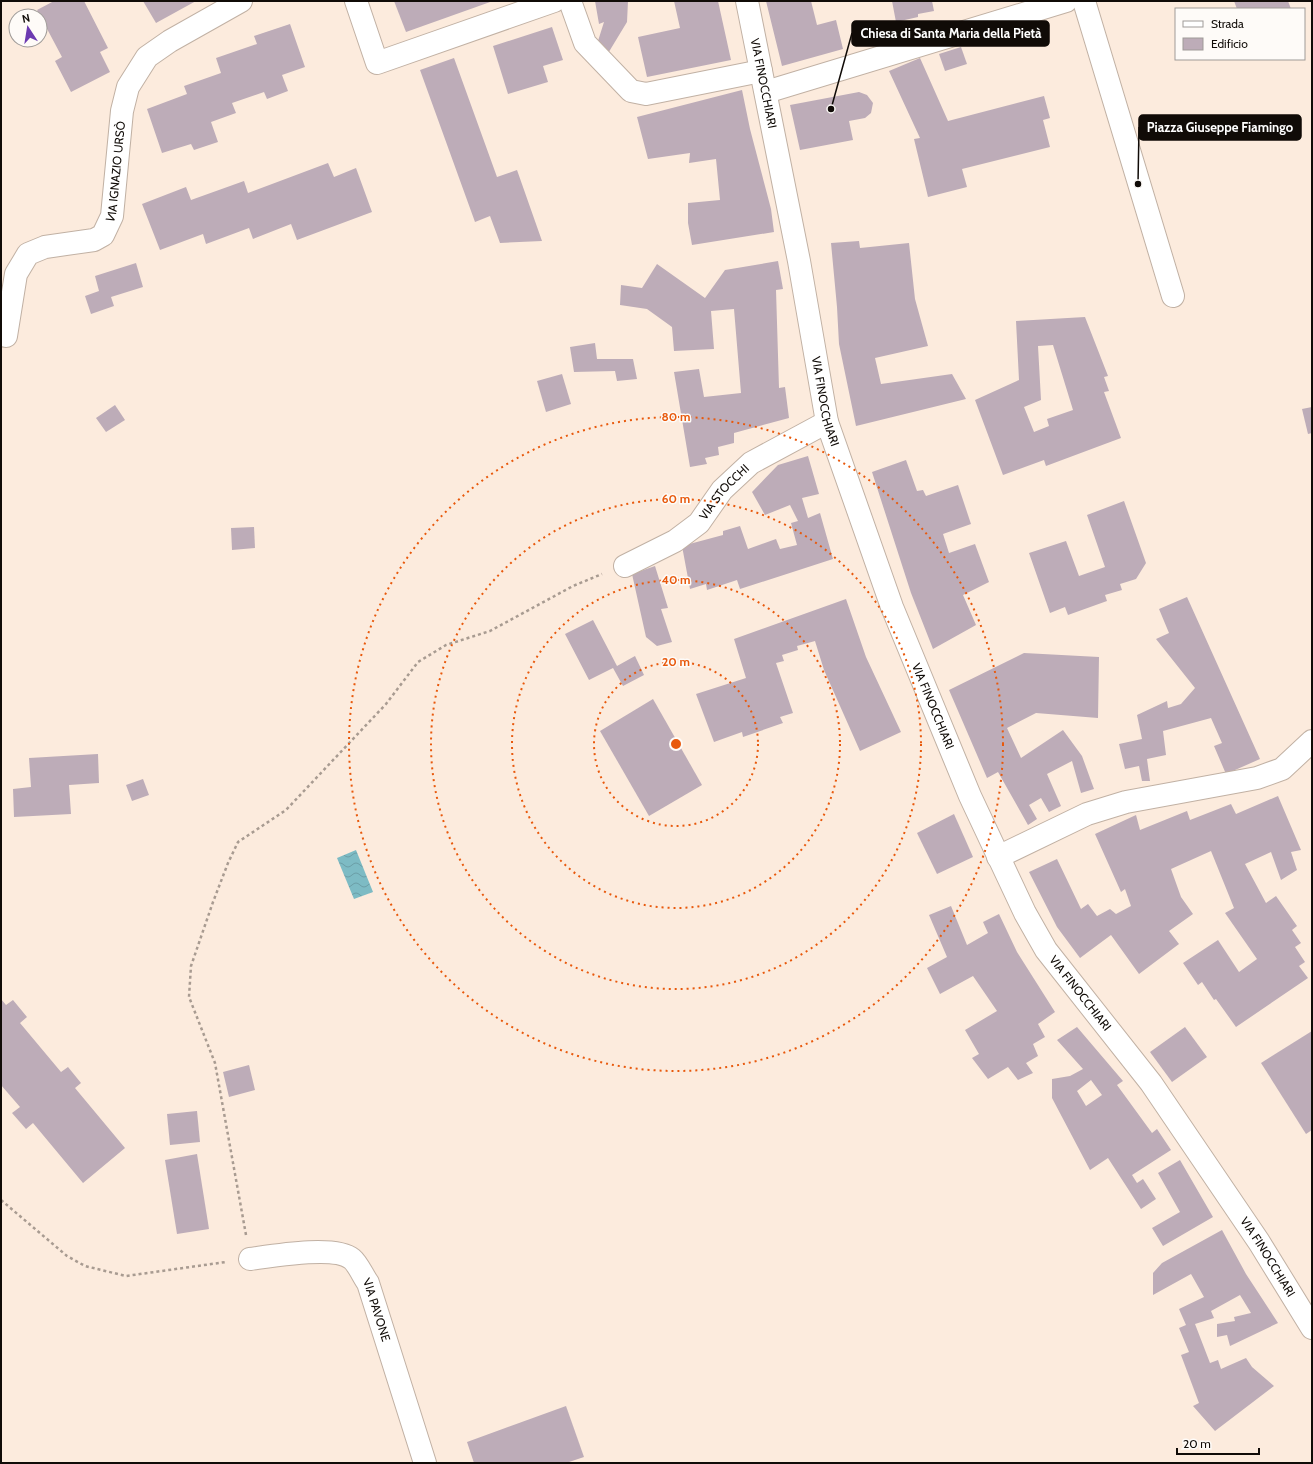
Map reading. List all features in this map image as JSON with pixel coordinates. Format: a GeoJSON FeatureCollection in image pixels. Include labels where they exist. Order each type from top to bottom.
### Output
{"type":"FeatureCollection","features":[{"type":"Feature","properties":{"kind":"street","name":"VIA IGNAZIO URSÒ"},"geometry":{"type":"LineString","coordinates":[[6,336],[16,274],[28,254],[45,248],[94,240],[103,235],[112,216],[122,111],[128,87],[147,57],[170,41],[241,1]]}},
{"type":"Feature","properties":{"kind":"street"},"geometry":{"type":"LineString","coordinates":[[356,1],[377,63],[554,1]]}},
{"type":"Feature","properties":{"kind":"street"},"geometry":{"type":"LineString","coordinates":[[570,1],[585,43],[630,92],[646,94],[761,71]]}},
{"type":"Feature","properties":{"kind":"street","name":"VIA FINOCCHIARI"},"geometry":{"type":"LineString","coordinates":[[747,1],[799,261],[827,422],[892,607],[970,796],[1025,913],[1046,950],[1151,1083],[1259,1242],[1312,1328]]}},
{"type":"Feature","properties":{"kind":"street"},"geometry":{"type":"LineString","coordinates":[[766,92],[1066,1]]}},
{"type":"Feature","properties":{"kind":"street"},"geometry":{"type":"LineString","coordinates":[[1084,1],[1172,296]]}},
{"type":"Feature","properties":{"kind":"street","name":"VIA STOCCHI"},"geometry":{"type":"LineString","coordinates":[[625,566],[675,541],[699,523],[722,490],[750,463],[827,422]]}},
{"type":"Feature","properties":{"kind":"street"},"geometry":{"type":"LineString","coordinates":[[998,856],[1087,814],[1126,802],[1257,778],[1282,769],[1312,741]]}},
{"type":"Feature","properties":{"kind":"street","name":"VIA PAVONE"},"geometry":{"type":"LineString","coordinates":[[250,1259],[296,1253],[336,1252],[352,1259],[368,1282],[425,1463]]}},
{"type":"Feature","properties":{"kind":"path"},"geometry":{"type":"LineString","coordinates":[[1,1200],[67,1256],[85,1266],[126,1276],[250,1259],[215,1064],[189,997],[191,966],[213,902],[238,842],[286,810],[386,704],[418,662],[446,645],[490,631],[573,586],[625,566]]}},
{"type":"Feature","properties":{"kind":"water"},"geometry":{"type":"Polygon","coordinates":[[[356,850],[373,892],[354,899],[337,858],[356,850]]]}},
{"type":"Feature","properties":{"kind":"building"},"geometry":{"type":"Polygon","coordinates":[[[54,1],[84,1],[108,48],[100,52],[110,72],[71,92],[55,61],[62,57],[48,31],[48,8],[41,8],[54,1]]]}},
{"type":"Feature","properties":{"kind":"building"},"geometry":{"type":"Polygon","coordinates":[[[143,1],[196,1],[156,23],[143,1]]]}},
{"type":"Feature","properties":{"kind":"building"},"geometry":{"type":"Polygon","coordinates":[[[394,1],[493,1],[406,32],[394,1]]]}},
{"type":"Feature","properties":{"kind":"building"},"geometry":{"type":"Polygon","coordinates":[[[595,1],[628,1],[627,22],[607,55],[598,41],[604,22],[599,24],[595,1]]]}},
{"type":"Feature","properties":{"kind":"building"},"geometry":{"type":"Polygon","coordinates":[[[674,1],[718,1],[731,60],[647,77],[638,37],[680,28],[674,1]]]}},
{"type":"Feature","properties":{"kind":"building"},"geometry":{"type":"Polygon","coordinates":[[[766,1],[811,1],[817,25],[836,20],[843,49],[782,66],[766,1]]]}},
{"type":"Feature","properties":{"kind":"building"},"geometry":{"type":"Polygon","coordinates":[[[892,1],[932,1],[934,11],[918,14],[918,17],[896,22],[892,1]]]}},
{"type":"Feature","properties":{"kind":"building"},"geometry":{"type":"Polygon","coordinates":[[[1234,1],[1288,1],[1291,8],[1237,8],[1234,1]]]}},
{"type":"Feature","properties":{"kind":"building"},"geometry":{"type":"Polygon","coordinates":[[[290,24],[305,67],[282,75],[288,91],[267,99],[264,92],[232,103],[236,113],[211,122],[218,142],[194,150],[191,144],[162,153],[147,109],[187,94],[184,86],[221,73],[216,58],[257,44],[254,36],[290,24]]]}},
{"type":"Feature","properties":{"kind":"building"},"geometry":{"type":"Polygon","coordinates":[[[552,27],[563,60],[543,66],[548,82],[508,94],[493,46],[552,27]]]}},
{"type":"Feature","properties":{"kind":"building"},"geometry":{"type":"Polygon","coordinates":[[[961,47],[967,64],[945,71],[939,54],[961,47]]]}},
{"type":"Feature","properties":{"kind":"building"},"geometry":{"type":"Polygon","coordinates":[[[454,58],[497,177],[517,170],[542,241],[500,243],[490,216],[475,222],[420,70],[454,58]]]}},
{"type":"Feature","properties":{"kind":"building"},"geometry":{"type":"Polygon","coordinates":[[[920,58],[948,121],[1044,96],[1050,118],[1043,120],[1050,147],[962,169],[967,187],[928,197],[914,139],[920,138],[889,71],[920,58]]]}},
{"type":"Feature","properties":{"kind":"building"},"geometry":{"type":"Polygon","coordinates":[[[742,90],[750,129],[771,209],[774,232],[692,245],[688,223],[688,203],[720,200],[716,159],[689,163],[690,153],[648,159],[637,117],[742,90]]]}},
{"type":"Feature","properties":{"kind":"building"},"geometry":{"type":"Polygon","coordinates":[[[859,92],[867,95],[873,103],[871,113],[865,118],[849,121],[853,140],[800,150],[790,105],[859,92]]]}},
{"type":"Feature","properties":{"kind":"building"},"geometry":{"type":"Polygon","coordinates":[[[328,163],[334,177],[356,168],[372,212],[297,240],[291,224],[253,239],[249,228],[206,244],[203,234],[160,250],[142,204],[186,187],[191,200],[244,181],[248,193],[328,163]]]}},
{"type":"Feature","properties":{"kind":"building"},"geometry":{"type":"Polygon","coordinates":[[[859,241],[860,248],[909,243],[915,299],[928,346],[875,358],[881,384],[952,374],[966,399],[856,426],[839,344],[831,243],[859,241]]]}},
{"type":"Feature","properties":{"kind":"building"},"geometry":{"type":"Polygon","coordinates":[[[778,261],[783,289],[776,290],[779,388],[785,387],[789,418],[734,433],[734,443],[718,447],[719,455],[705,458],[707,464],[690,467],[674,372],[699,369],[704,397],[741,393],[734,309],[711,311],[714,349],[674,351],[672,327],[647,309],[620,305],[621,285],[642,288],[657,264],[705,298],[725,270],[778,261]]]}},
{"type":"Feature","properties":{"kind":"building"},"geometry":{"type":"Polygon","coordinates":[[[136,263],[143,287],[111,297],[114,306],[91,314],[85,296],[99,291],[95,276],[136,263]]]}},
{"type":"Feature","properties":{"kind":"building"},"geometry":{"type":"Polygon","coordinates":[[[1085,317],[1108,376],[1104,377],[1109,391],[1104,392],[1121,438],[1046,466],[1044,460],[1003,475],[975,400],[1019,380],[1016,321],[1085,317]],[[1053,345],[1038,346],[1041,400],[1024,407],[1034,432],[1049,426],[1047,419],[1073,410],[1053,345]]]}},
{"type":"Feature","properties":{"kind":"building"},"geometry":{"type":"Polygon","coordinates":[[[595,343],[597,359],[633,359],[637,379],[617,381],[615,371],[574,372],[570,347],[595,343]]]}},
{"type":"Feature","properties":{"kind":"building"},"geometry":{"type":"Polygon","coordinates":[[[562,374],[571,404],[546,412],[537,381],[562,374]]]}},
{"type":"Feature","properties":{"kind":"building"},"geometry":{"type":"Polygon","coordinates":[[[115,405],[125,420],[106,432],[96,418],[115,405]]]}},
{"type":"Feature","properties":{"kind":"building"},"geometry":{"type":"Polygon","coordinates":[[[1312,407],[1312,433],[1308,434],[1302,409],[1312,407]]]}},
{"type":"Feature","properties":{"kind":"building"},"geometry":{"type":"Polygon","coordinates":[[[808,456],[819,494],[802,498],[808,518],[820,513],[833,559],[740,589],[737,580],[707,590],[706,584],[690,589],[682,546],[723,535],[723,531],[740,526],[748,549],[776,539],[780,549],[797,545],[791,523],[798,521],[790,505],[765,515],[752,492],[778,465],[808,456]]]}},
{"type":"Feature","properties":{"kind":"building"},"geometry":{"type":"Polygon","coordinates":[[[906,460],[917,491],[923,490],[926,496],[958,485],[971,524],[943,534],[949,553],[975,544],[989,582],[963,595],[976,625],[933,649],[911,593],[872,472],[906,460]]]}},
{"type":"Feature","properties":{"kind":"building"},"geometry":{"type":"Polygon","coordinates":[[[1124,501],[1146,563],[1136,579],[1120,584],[1122,590],[1105,595],[1107,601],[1068,615],[1065,607],[1050,613],[1029,553],[1066,541],[1079,576],[1105,567],[1087,515],[1124,501]]]}},
{"type":"Feature","properties":{"kind":"building"},"geometry":{"type":"Polygon","coordinates":[[[254,527],[255,548],[232,550],[231,528],[254,527]]]}},
{"type":"Feature","properties":{"kind":"building"},"geometry":{"type":"Polygon","coordinates":[[[655,566],[668,608],[661,609],[672,642],[657,646],[646,637],[632,574],[655,566]]]}},
{"type":"Feature","properties":{"kind":"building"},"geometry":{"type":"Polygon","coordinates":[[[1187,597],[1260,759],[1226,774],[1214,746],[1222,743],[1211,718],[1163,731],[1166,755],[1147,759],[1150,781],[1142,781],[1139,766],[1125,769],[1119,744],[1142,739],[1137,715],[1167,701],[1168,708],[1181,704],[1195,688],[1156,639],[1169,633],[1159,609],[1187,597]]]}},
{"type":"Feature","properties":{"kind":"building"},"geometry":{"type":"Polygon","coordinates":[[[846,599],[866,657],[901,732],[860,751],[824,670],[815,641],[797,646],[798,650],[782,655],[784,661],[776,663],[793,713],[780,717],[783,723],[743,737],[742,732],[714,742],[696,694],[746,678],[734,639],[846,599]]]}},
{"type":"Feature","properties":{"kind":"building"},"geometry":{"type":"Polygon","coordinates":[[[593,620],[617,666],[635,656],[644,675],[623,686],[613,668],[589,680],[565,634],[593,620]]]}},
{"type":"Feature","properties":{"kind":"building"},"geometry":{"type":"Polygon","coordinates":[[[1024,653],[1099,657],[1098,718],[1036,713],[1007,728],[1021,758],[1063,730],[1082,756],[1094,789],[1081,793],[1072,761],[1047,774],[1061,806],[1049,812],[1041,798],[1029,805],[1037,819],[1028,825],[998,772],[987,778],[949,690],[1024,653]]]}},
{"type":"Feature","properties":{"kind":"building"},"geometry":{"type":"Polygon","coordinates":[[[653,699],[702,785],[649,816],[600,731],[653,699]]]}},
{"type":"Feature","properties":{"kind":"building"},"geometry":{"type":"Polygon","coordinates":[[[98,754],[99,783],[69,785],[71,814],[14,817],[13,789],[31,787],[29,758],[98,754]]]}},
{"type":"Feature","properties":{"kind":"building"},"geometry":{"type":"Polygon","coordinates":[[[143,779],[149,795],[132,801],[126,785],[143,779]]]}},
{"type":"Feature","properties":{"kind":"building"},"geometry":{"type":"Polygon","coordinates":[[[1278,796],[1301,850],[1291,852],[1297,870],[1281,880],[1271,852],[1245,864],[1266,903],[1276,896],[1297,926],[1292,930],[1301,943],[1295,947],[1305,962],[1299,966],[1308,978],[1236,1027],[1216,999],[1214,1000],[1202,982],[1198,985],[1183,963],[1218,940],[1239,972],[1257,959],[1225,913],[1234,908],[1211,851],[1171,869],[1181,897],[1193,914],[1169,931],[1179,944],[1139,974],[1111,935],[1080,958],[1057,927],[1029,872],[1057,859],[1081,909],[1088,904],[1097,916],[1110,909],[1116,914],[1131,906],[1125,889],[1121,892],[1095,834],[1136,815],[1140,830],[1187,811],[1190,820],[1231,804],[1236,814],[1278,796]]]}},
{"type":"Feature","properties":{"kind":"building"},"geometry":{"type":"Polygon","coordinates":[[[954,814],[973,857],[937,874],[917,833],[954,814]]]}},
{"type":"Feature","properties":{"kind":"building"},"geometry":{"type":"Polygon","coordinates":[[[951,906],[967,945],[988,933],[983,922],[999,914],[1017,952],[1055,1012],[1038,1024],[1045,1037],[1033,1044],[1038,1056],[1026,1063],[1033,1073],[1018,1080],[1008,1067],[988,1079],[972,1058],[979,1054],[965,1030],[997,1011],[973,976],[940,994],[927,968],[947,957],[929,915],[951,906]]]}},
{"type":"Feature","properties":{"kind":"building"},"geometry":{"type":"Polygon","coordinates":[[[1,999],[6,1005],[13,1000],[27,1017],[20,1023],[61,1072],[68,1067],[81,1083],[75,1088],[125,1148],[83,1183],[33,1123],[26,1129],[12,1113],[20,1107],[1,1085],[1,999]]]}},
{"type":"Feature","properties":{"kind":"building"},"geometry":{"type":"Polygon","coordinates":[[[1077,1027],[1123,1081],[1117,1085],[1152,1133],[1157,1129],[1171,1150],[1132,1175],[1137,1183],[1143,1179],[1156,1199],[1141,1209],[1108,1158],[1090,1170],[1052,1098],[1052,1079],[1070,1076],[1083,1069],[1057,1040],[1077,1027]],[[1091,1080],[1077,1091],[1086,1106],[1102,1095],[1091,1080]]]}},
{"type":"Feature","properties":{"kind":"building"},"geometry":{"type":"Polygon","coordinates":[[[1185,1027],[1207,1057],[1172,1082],[1150,1052],[1185,1027]]]}},
{"type":"Feature","properties":{"kind":"building"},"geometry":{"type":"Polygon","coordinates":[[[1312,1031],[1312,1130],[1306,1134],[1261,1063],[1312,1031]]]}},
{"type":"Feature","properties":{"kind":"building"},"geometry":{"type":"Polygon","coordinates":[[[249,1065],[255,1090],[229,1097],[223,1072],[249,1065]]]}},
{"type":"Feature","properties":{"kind":"building"},"geometry":{"type":"Polygon","coordinates":[[[197,1111],[200,1142],[170,1145],[167,1114],[197,1111]]]}},
{"type":"Feature","properties":{"kind":"building"},"geometry":{"type":"Polygon","coordinates":[[[197,1154],[209,1229],[177,1234],[165,1160],[197,1154]]]}},
{"type":"Feature","properties":{"kind":"building"},"geometry":{"type":"Polygon","coordinates":[[[1180,1160],[1213,1217],[1163,1246],[1152,1228],[1180,1212],[1158,1173],[1180,1160]]]}},
{"type":"Feature","properties":{"kind":"building"},"geometry":{"type":"Polygon","coordinates":[[[1222,1230],[1246,1274],[1278,1323],[1230,1346],[1227,1335],[1217,1337],[1217,1324],[1235,1321],[1234,1317],[1251,1313],[1240,1295],[1211,1311],[1214,1318],[1195,1324],[1210,1363],[1218,1360],[1221,1369],[1246,1358],[1252,1367],[1274,1386],[1215,1431],[1193,1406],[1199,1403],[1181,1355],[1189,1352],[1179,1328],[1186,1325],[1179,1309],[1204,1297],[1191,1274],[1153,1295],[1153,1273],[1162,1263],[1222,1230]]]}},
{"type":"Feature","properties":{"kind":"building"},"geometry":{"type":"Polygon","coordinates":[[[566,1406],[584,1457],[566,1463],[474,1463],[467,1442],[566,1406]]]}},
{"type":"Feature","properties":{"kind":"place","name":"Chiesa di Santa Maria della Pietà"},"geometry":{"type":"Point","coordinates":[831,109]}},
{"type":"Feature","properties":{"kind":"place","name":"Piazza Giuseppe Fiamingo"},"geometry":{"type":"Point","coordinates":[1138,184]}}]}
